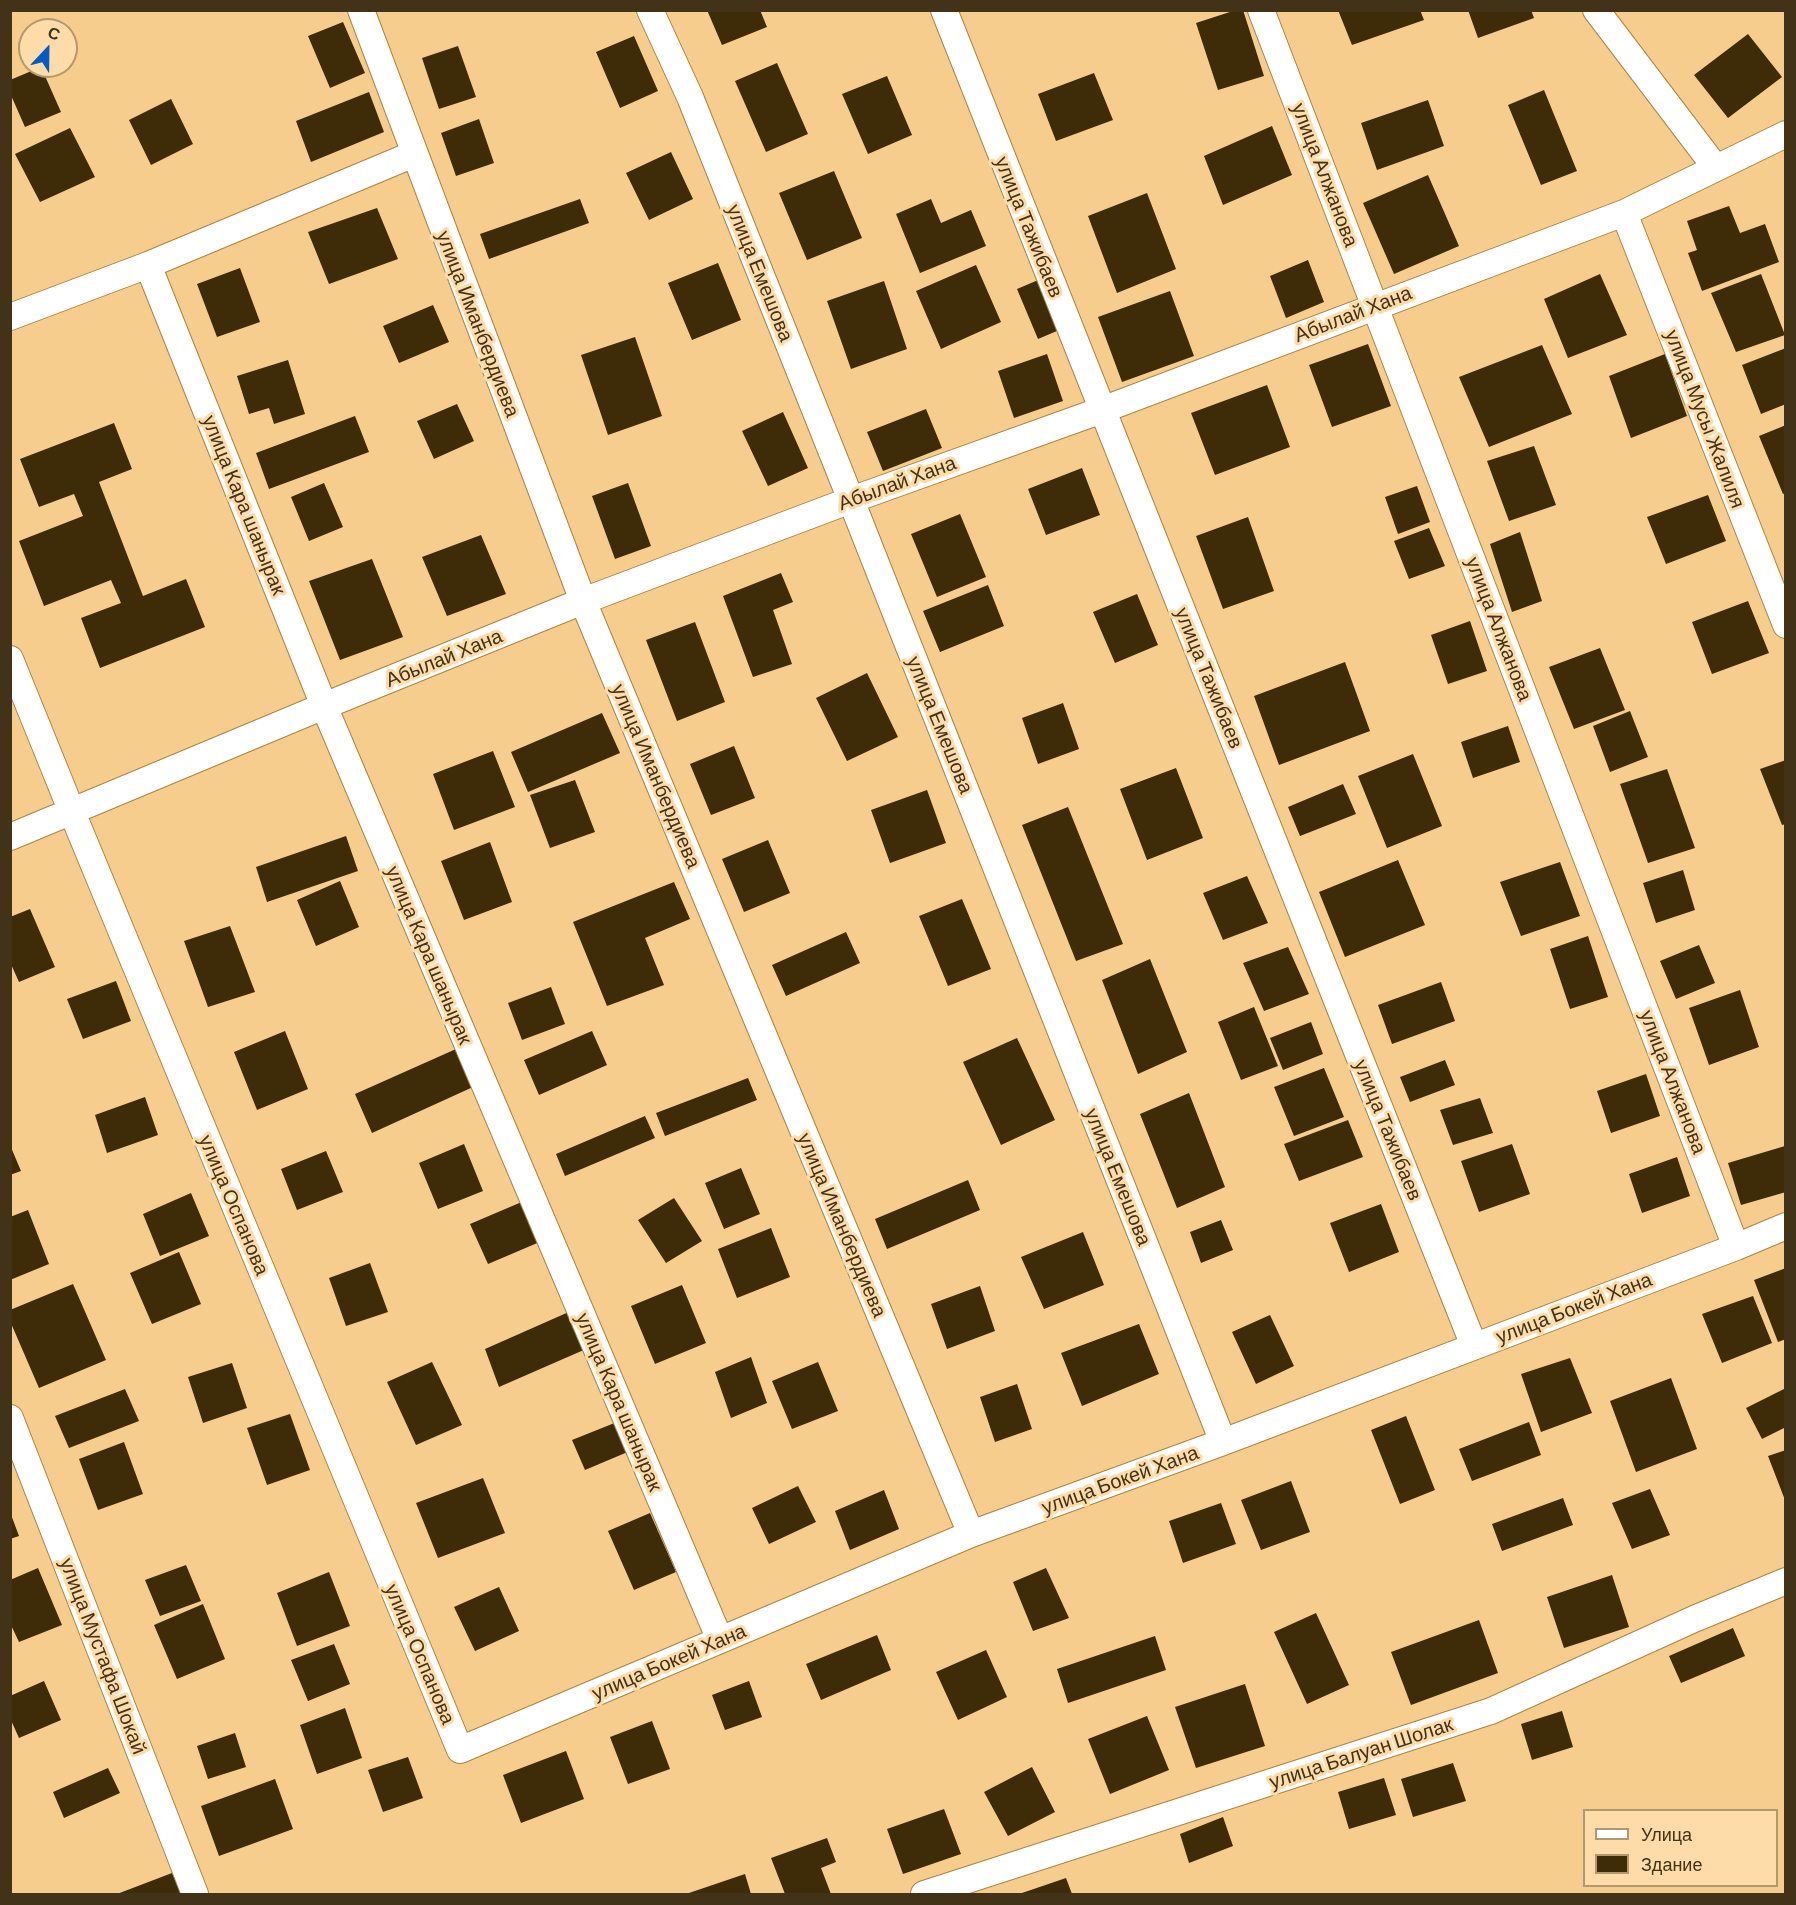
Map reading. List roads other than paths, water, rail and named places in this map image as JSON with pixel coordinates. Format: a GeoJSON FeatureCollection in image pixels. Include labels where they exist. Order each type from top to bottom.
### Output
{"type":"FeatureCollection","features":[{"type":"Feature","properties":{"kind":"street","name":"улица Иманбердиева"},"geometry":{"type":"LineString","coordinates":[[361,10],[584,601],[971,1534]]}},
{"type":"Feature","properties":{"kind":"street","name":"улица Емешова"},"geometry":{"type":"LineString","coordinates":[[650,10],[690,98],[851,500],[1223,1442]]}},
{"type":"Feature","properties":{"kind":"street","name":"улица Тажибаев"},"geometry":{"type":"LineString","coordinates":[[944,10],[1474,1346]]}},
{"type":"Feature","properties":{"kind":"street","name":"улица Алжанова"},"geometry":{"type":"LineString","coordinates":[[1261,10],[1736,1247]]}},
{"type":"Feature","properties":{"kind":"street"},"geometry":{"type":"LineString","coordinates":[[1596,10],[1716,168]]}},
{"type":"Feature","properties":{"kind":"street","name":"Абылай Хана"},"geometry":{"type":"LineString","coordinates":[[10,837],[584,601],[851,500],[1102,410],[1624,213],[1785,134]]}},
{"type":"Feature","properties":{"kind":"street"},"geometry":{"type":"LineString","coordinates":[[10,316],[148,265],[414,154]]}},
{"type":"Feature","properties":{"kind":"street","name":"улица Мусы Жалиля"},"geometry":{"type":"LineString","coordinates":[[1624,213],[1785,625]]}},
{"type":"Feature","properties":{"kind":"street","name":"улица Кара шанырак"},"geometry":{"type":"LineString","coordinates":[[148,265],[324,706],[720,1640]]}},
{"type":"Feature","properties":{"kind":"street","name":"улица Оспанова"},"geometry":{"type":"LineString","coordinates":[[10,659],[460,1750]]}},
{"type":"Feature","properties":{"kind":"street","name":"улица Бокей Хана"},"geometry":{"type":"LineString","coordinates":[[460,1750],[971,1534],[1223,1442],[1736,1247],[1785,1226]]}},
{"type":"Feature","properties":{"kind":"street","name":"улица Мустафа Шокай"},"geometry":{"type":"LineString","coordinates":[[10,1418],[195,1894]]}},
{"type":"Feature","properties":{"kind":"street","name":"улица Балуан Шолак"},"geometry":{"type":"LineString","coordinates":[[924,1894],[1491,1711],[1694,1619],[1785,1581]]}}]}
